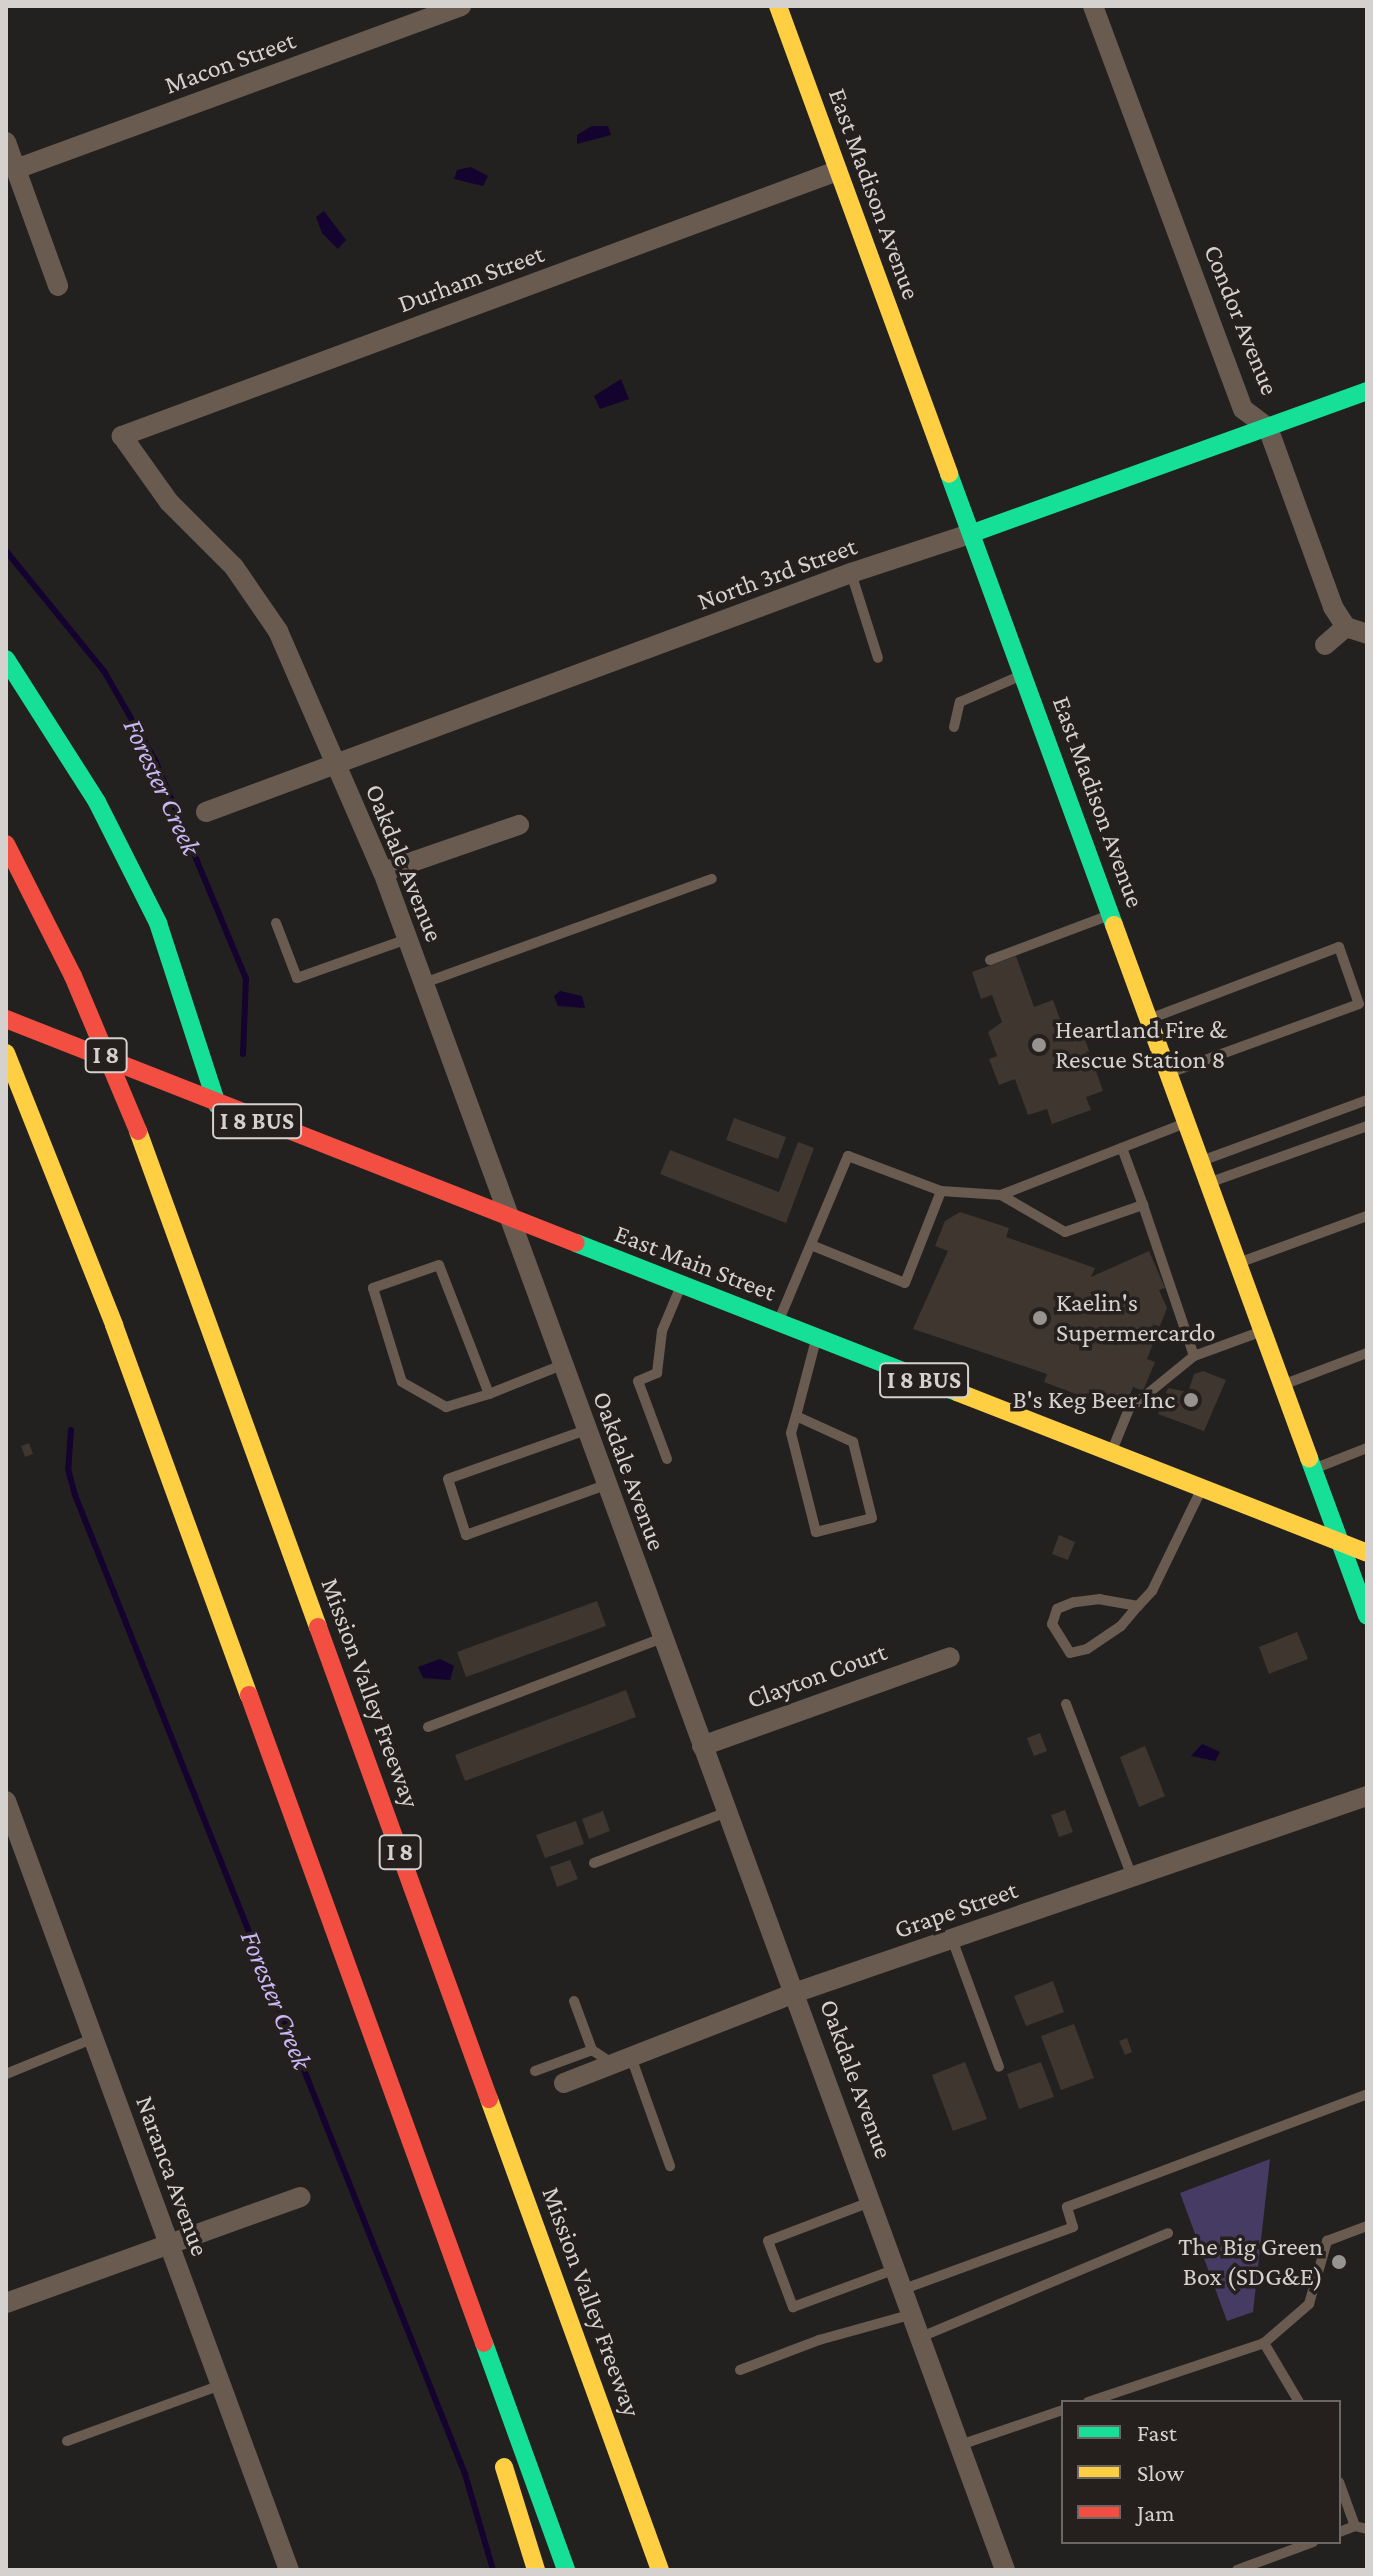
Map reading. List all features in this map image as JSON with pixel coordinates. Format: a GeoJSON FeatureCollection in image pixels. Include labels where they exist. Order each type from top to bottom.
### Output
{"type":"FeatureCollection","features":[{"type":"Feature","properties":{"kind":"main road","name":"East Madison Avenue"},"geometry":{"type":"LineString","coordinates":[[778,6],[1367,1616]]}},
{"type":"Feature","properties":{"kind":"main road","name":"North 3rd Street"},"geometry":{"type":"LineString","coordinates":[[973,533],[1367,391]]}},
{"type":"Feature","properties":{"kind":"main road"},"geometry":{"type":"LineString","coordinates":[[6,659],[97,802],[158,923],[217,1105]]}},
{"type":"Feature","properties":{"kind":"main road","name":"Mission Valley Freeway"},"geometry":{"type":"LineString","coordinates":[[6,844],[73,976],[139,1134],[660,2570]]}},
{"type":"Feature","properties":{"kind":"main road","name":"East Main Street"},"geometry":{"type":"LineString","coordinates":[[6,1019],[217,1105],[1367,1553]]}},
{"type":"Feature","properties":{"kind":"main road"},"geometry":{"type":"LineString","coordinates":[[6,1053],[114,1325],[566,2570]]}},
{"type":"Feature","properties":{"kind":"main road"},"geometry":{"type":"LineString","coordinates":[[552,2271],[659,2508]]}},
{"type":"Feature","properties":{"kind":"main road"},"geometry":{"type":"LineString","coordinates":[[484,2347],[497,2443],[536,2570]]}},
{"type":"Feature","properties":{"kind":"street","name":"Macon Street"},"geometry":{"type":"LineString","coordinates":[[16,169],[461,6]]}},
{"type":"Feature","properties":{"kind":"street","name":"Condor Avenue"},"geometry":{"type":"LineString","coordinates":[[1093,6],[1243,409],[1268,428],[1333,607],[1359,632]]}},
{"type":"Feature","properties":{"kind":"street"},"geometry":{"type":"LineString","coordinates":[[6,142],[58,286]]}},
{"type":"Feature","properties":{"kind":"street","name":"Durham Street"},"geometry":{"type":"LineString","coordinates":[[122,436],[837,171]]}},
{"type":"Feature","properties":{"kind":"street","name":"Oakdale Avenue"},"geometry":{"type":"LineString","coordinates":[[122,436],[169,502],[214,544],[257,598],[296,666],[383,872],[662,1638],[797,1992],[1005,2570]]}},
{"type":"Feature","properties":{"kind":"street","name":"North 3rd Street"},"geometry":{"type":"LineString","coordinates":[[206,812],[851,573],[973,533]]}},
{"type":"Feature","properties":{"kind":"street"},"geometry":{"type":"LineString","coordinates":[[1325,645],[1359,632]]}},
{"type":"Feature","properties":{"kind":"street"},"geometry":{"type":"LineString","coordinates":[[383,872],[519,825]]}},
{"type":"Feature","properties":{"kind":"street","name":"Clayton Court"},"geometry":{"type":"LineString","coordinates":[[702,1746],[950,1657]]}},
{"type":"Feature","properties":{"kind":"street","name":"Grape Street"},"geometry":{"type":"LineString","coordinates":[[564,2083],[797,1992],[1367,1796]]}},
{"type":"Feature","properties":{"kind":"street","name":"Naranca Avenue"},"geometry":{"type":"LineString","coordinates":[[6,1801],[289,2570]]}},
{"type":"Feature","properties":{"kind":"street"},"geometry":{"type":"LineString","coordinates":[[6,2303],[301,2197]]}},
{"type":"Feature","properties":{"kind":"lane"},"geometry":{"type":"LineString","coordinates":[[851,573],[878,658]]}},
{"type":"Feature","properties":{"kind":"lane"},"geometry":{"type":"LineString","coordinates":[[954,727],[960,702],[1024,675]]}},
{"type":"Feature","properties":{"kind":"lane"},"geometry":{"type":"LineString","coordinates":[[424,983],[712,879]]}},
{"type":"Feature","properties":{"kind":"lane"},"geometry":{"type":"LineString","coordinates":[[990,960],[1112,914]]}},
{"type":"Feature","properties":{"kind":"lane"},"geometry":{"type":"LineString","coordinates":[[276,923],[297,978],[407,939]]}},
{"type":"Feature","properties":{"kind":"lane"},"geometry":{"type":"LineString","coordinates":[[1150,1019],[1339,947],[1359,1004],[1170,1073]]}},
{"type":"Feature","properties":{"kind":"lane"},"geometry":{"type":"LineString","coordinates":[[1202,1161],[1367,1100]]}},
{"type":"Feature","properties":{"kind":"lane"},"geometry":{"type":"LineString","coordinates":[[778,1323],[848,1156],[941,1191],[1001,1195],[1188,1122]]}},
{"type":"Feature","properties":{"kind":"lane"},"geometry":{"type":"LineString","coordinates":[[1209,1182],[1367,1126]]}},
{"type":"Feature","properties":{"kind":"lane"},"geometry":{"type":"LineString","coordinates":[[1122,1148],[1194,1356]]}},
{"type":"Feature","properties":{"kind":"lane"},"geometry":{"type":"LineString","coordinates":[[811,1245],[905,1283],[941,1191]]}},
{"type":"Feature","properties":{"kind":"lane"},"geometry":{"type":"LineString","coordinates":[[1001,1195],[1065,1232],[1143,1205]]}},
{"type":"Feature","properties":{"kind":"lane"},"geometry":{"type":"LineString","coordinates":[[1239,1263],[1367,1216]]}},
{"type":"Feature","properties":{"kind":"lane"},"geometry":{"type":"LineString","coordinates":[[489,1394],[439,1265],[373,1288],[402,1382],[446,1407],[489,1394],[562,1365]]}},
{"type":"Feature","properties":{"kind":"lane"},"geometry":{"type":"LineString","coordinates":[[667,1459],[638,1381],[657,1373],[662,1331],[681,1286]]}},
{"type":"Feature","properties":{"kind":"lane"},"geometry":{"type":"LineString","coordinates":[[1111,1453],[1129,1409],[1194,1356],[1264,1331]]}},
{"type":"Feature","properties":{"kind":"lane"},"geometry":{"type":"LineString","coordinates":[[796,1416],[853,1442],[872,1518],[816,1532],[791,1433],[817,1338]]}},
{"type":"Feature","properties":{"kind":"lane"},"geometry":{"type":"LineString","coordinates":[[1283,1385],[1367,1353]]}},
{"type":"Feature","properties":{"kind":"lane"},"geometry":{"type":"LineString","coordinates":[[586,1430],[448,1479],[466,1535],[606,1485]]}},
{"type":"Feature","properties":{"kind":"lane"},"geometry":{"type":"LineString","coordinates":[[1314,1469],[1367,1448]]}},
{"type":"Feature","properties":{"kind":"lane"},"geometry":{"type":"LineString","coordinates":[[1138,1606],[1100,1599],[1074,1602],[1057,1609],[1052,1624],[1070,1653],[1087,1649],[1138,1606],[1171,1555],[1201,1488]]}},
{"type":"Feature","properties":{"kind":"lane"},"geometry":{"type":"LineString","coordinates":[[428,1727],[662,1638]]}},
{"type":"Feature","properties":{"kind":"lane"},"geometry":{"type":"LineString","coordinates":[[1066,1704],[1132,1877]]}},
{"type":"Feature","properties":{"kind":"lane"},"geometry":{"type":"LineString","coordinates":[[594,1863],[727,1812]]}},
{"type":"Feature","properties":{"kind":"lane"},"geometry":{"type":"LineString","coordinates":[[952,1939],[999,2067]]}},
{"type":"Feature","properties":{"kind":"lane"},"geometry":{"type":"LineString","coordinates":[[574,2001],[592,2050]]}},
{"type":"Feature","properties":{"kind":"lane"},"geometry":{"type":"LineString","coordinates":[[6,2074],[94,2038]]}},
{"type":"Feature","properties":{"kind":"lane"},"geometry":{"type":"LineString","coordinates":[[535,2071],[592,2050],[623,2060],[670,2166]]}},
{"type":"Feature","properties":{"kind":"lane"},"geometry":{"type":"LineString","coordinates":[[904,2289],[1073,2227],[1067,2207],[1367,2094]]}},
{"type":"Feature","properties":{"kind":"lane"},"geometry":{"type":"LineString","coordinates":[[872,2201],[768,2241],[793,2307],[896,2269]]}},
{"type":"Feature","properties":{"kind":"lane"},"geometry":{"type":"LineString","coordinates":[[1094,2400],[1264,2343],[1309,2304],[1327,2241],[1367,2226]]}},
{"type":"Feature","properties":{"kind":"lane"},"geometry":{"type":"LineString","coordinates":[[921,2337],[1168,2233]]}},
{"type":"Feature","properties":{"kind":"lane"},"geometry":{"type":"LineString","coordinates":[[740,2370],[819,2340],[913,2314]]}},
{"type":"Feature","properties":{"kind":"lane"},"geometry":{"type":"LineString","coordinates":[[1264,2343],[1298,2400]]}},
{"type":"Feature","properties":{"kind":"lane"},"geometry":{"type":"LineString","coordinates":[[67,2441],[221,2385]]}},
{"type":"Feature","properties":{"kind":"lane"},"geometry":{"type":"LineString","coordinates":[[960,2445],[1061,2411]]}},
{"type":"Feature","properties":{"kind":"lane"},"geometry":{"type":"LineString","coordinates":[[1341,2488],[1355,2526]]}},
{"type":"Feature","properties":{"kind":"lane"},"geometry":{"type":"LineString","coordinates":[[1341,2531],[1355,2526],[1367,2529]]}},
{"type":"Feature","properties":{"kind":"lane"},"geometry":{"type":"LineString","coordinates":[[1237,2570],[1308,2544]]}},
{"type":"Feature","properties":{"kind":"shaded area"},"geometry":{"type":"Polygon","coordinates":[[[592,126],[608,126],[611,135],[577,144],[577,135],[592,126]]]}},
{"type":"Feature","properties":{"kind":"shaded area"},"geometry":{"type":"Polygon","coordinates":[[[471,167],[488,176],[483,186],[454,179],[457,170],[471,167]]]}},
{"type":"Feature","properties":{"kind":"shaded area"},"geometry":{"type":"Polygon","coordinates":[[[324,211],[346,240],[338,249],[322,233],[316,217],[324,211]]]}},
{"type":"Feature","properties":{"kind":"shaded area"},"geometry":{"type":"Polygon","coordinates":[[[621,379],[629,399],[600,409],[594,396],[621,379]]]}},
{"type":"Feature","properties":{"kind":"shaded area"},"geometry":{"type":"Polygon","coordinates":[[[560,991],[582,996],[585,1008],[558,1006],[554,996],[560,991]]]}},
{"type":"Feature","properties":{"kind":"shaded area"},"geometry":{"type":"Polygon","coordinates":[[[440,1659],[454,1666],[450,1680],[423,1678],[418,1667],[440,1659]]]}},
{"type":"Feature","properties":{"kind":"shaded area"},"geometry":{"type":"Polygon","coordinates":[[[1202,1744],[1220,1752],[1215,1761],[1191,1756],[1202,1744]]]}},
{"type":"Feature","properties":{"kind":"shaded area"},"geometry":{"type":"Polygon","coordinates":[[[1270,2159],[1253,2312],[1227,2321],[1180,2193],[1270,2159]]]}},
{"type":"Feature","properties":{"kind":"building","name":"Heartland Fire & Rescue Station 8"},"geometry":{"type":"Polygon","coordinates":[[[1016,956],[1034,1007],[1053,1000],[1065,1033],[1081,1028],[1103,1091],[1086,1097],[1091,1110],[1052,1124],[1047,1109],[1028,1115],[1015,1079],[999,1085],[989,1059],[997,1056],[988,1032],[1002,1022],[992,995],[981,999],[972,972],[1016,956]]]}},
{"type":"Feature","properties":{"kind":"building"},"geometry":{"type":"Polygon","coordinates":[[[734,1118],[786,1137],[778,1159],[726,1140],[734,1118]]]}},
{"type":"Feature","properties":{"kind":"building"},"geometry":{"type":"Polygon","coordinates":[[[798,1142],[814,1148],[786,1223],[660,1174],[670,1150],[779,1192],[798,1142]]]}},
{"type":"Feature","properties":{"kind":"building","name":"Kaelin's Supermercardo"},"geometry":{"type":"Polygon","coordinates":[[[960,1212],[1009,1228],[1006,1237],[1095,1268],[1091,1277],[1149,1251],[1165,1288],[1159,1290],[1167,1308],[1147,1359],[1155,1362],[1143,1391],[1133,1387],[1129,1398],[1110,1407],[1044,1382],[1047,1374],[913,1329],[948,1251],[935,1246],[945,1221],[960,1212]]]}},
{"type":"Feature","properties":{"kind":"building","name":"B's Keg Beer Inc"},"geometry":{"type":"Polygon","coordinates":[[[1203,1371],[1226,1380],[1204,1431],[1158,1414],[1168,1388],[1188,1392],[1194,1374],[1203,1371]]]}},
{"type":"Feature","properties":{"kind":"building"},"geometry":{"type":"Polygon","coordinates":[[[29,1443],[33,1454],[25,1457],[21,1446],[29,1443]]]}},
{"type":"Feature","properties":{"kind":"building"},"geometry":{"type":"Polygon","coordinates":[[[1059,1535],[1075,1542],[1068,1560],[1052,1554],[1059,1535]]]}},
{"type":"Feature","properties":{"kind":"building"},"geometry":{"type":"Polygon","coordinates":[[[597,1601],[606,1626],[466,1677],[457,1652],[597,1601]]]}},
{"type":"Feature","properties":{"kind":"building"},"geometry":{"type":"Polygon","coordinates":[[[1297,1632],[1308,1659],[1269,1674],[1259,1647],[1297,1632]]]}},
{"type":"Feature","properties":{"kind":"building"},"geometry":{"type":"Polygon","coordinates":[[[626,1690],[636,1717],[465,1781],[455,1755],[626,1690]]]}},
{"type":"Feature","properties":{"kind":"building"},"geometry":{"type":"Polygon","coordinates":[[[1040,1733],[1047,1751],[1034,1756],[1027,1738],[1040,1733]]]}},
{"type":"Feature","properties":{"kind":"building"},"geometry":{"type":"Polygon","coordinates":[[[1145,1746],[1165,1796],[1139,1807],[1120,1757],[1145,1746]]]}},
{"type":"Feature","properties":{"kind":"building"},"geometry":{"type":"Polygon","coordinates":[[[1065,1810],[1073,1832],[1059,1837],[1051,1815],[1065,1810]]]}},
{"type":"Feature","properties":{"kind":"building"},"geometry":{"type":"Polygon","coordinates":[[[603,1811],[610,1831],[589,1839],[582,1819],[603,1811]]]}},
{"type":"Feature","properties":{"kind":"building"},"geometry":{"type":"Polygon","coordinates":[[[576,1821],[584,1844],[545,1858],[536,1835],[576,1821]]]}},
{"type":"Feature","properties":{"kind":"building"},"geometry":{"type":"Polygon","coordinates":[[[570,1860],[578,1879],[557,1887],[550,1867],[570,1860]]]}},
{"type":"Feature","properties":{"kind":"building"},"geometry":{"type":"Polygon","coordinates":[[[1053,1981],[1064,2012],[1026,2026],[1014,1996],[1053,1981]]]}},
{"type":"Feature","properties":{"kind":"building"},"geometry":{"type":"Polygon","coordinates":[[[1074,2024],[1094,2078],[1061,2090],[1041,2036],[1074,2024]]]}},
{"type":"Feature","properties":{"kind":"building"},"geometry":{"type":"Polygon","coordinates":[[[1127,2038],[1132,2052],[1125,2055],[1119,2041],[1127,2038]]]}},
{"type":"Feature","properties":{"kind":"building"},"geometry":{"type":"Polygon","coordinates":[[[965,2062],[987,2119],[953,2131],[932,2075],[965,2062]]]}},
{"type":"Feature","properties":{"kind":"building"},"geometry":{"type":"Polygon","coordinates":[[[1041,2062],[1054,2097],[1019,2109],[1007,2074],[1041,2062]]]}},
{"type":"Feature","properties":{"kind":"waterway","name":"Forester Creek"},"geometry":{"type":"LineString","coordinates":[[6,551],[104,671],[155,760],[246,979],[243,1054]]}},
{"type":"Feature","properties":{"kind":"waterway","name":"Forester Creek"},"geometry":{"type":"LineString","coordinates":[[71,1430],[68,1469],[75,1495],[465,2474],[493,2570]]}},
{"type":"Feature","properties":{"kind":"traffic: fast"},"geometry":{"type":"LineString","coordinates":[[973,533],[1367,391]]}},
{"type":"Feature","properties":{"kind":"traffic: fast"},"geometry":{"type":"LineString","coordinates":[[949,474],[1114,925]]}},
{"type":"Feature","properties":{"kind":"traffic: fast"},"geometry":{"type":"LineString","coordinates":[[6,659],[97,802],[158,923],[217,1105]]}},
{"type":"Feature","properties":{"kind":"traffic: fast"},"geometry":{"type":"LineString","coordinates":[[576,1243],[957,1392]]}},
{"type":"Feature","properties":{"kind":"traffic: fast"},"geometry":{"type":"LineString","coordinates":[[1309,1458],[1367,1616]]}},
{"type":"Feature","properties":{"kind":"traffic: fast"},"geometry":{"type":"LineString","coordinates":[[484,2343],[566,2570]]}},
{"type":"Feature","properties":{"kind":"traffic: slow"},"geometry":{"type":"LineString","coordinates":[[778,6],[949,474]]}},
{"type":"Feature","properties":{"kind":"traffic: slow"},"geometry":{"type":"LineString","coordinates":[[1114,925],[1309,1458]]}},
{"type":"Feature","properties":{"kind":"traffic: slow"},"geometry":{"type":"LineString","coordinates":[[6,1053],[114,1325],[249,1695]]}},
{"type":"Feature","properties":{"kind":"traffic: slow"},"geometry":{"type":"LineString","coordinates":[[138,1131],[318,1627]]}},
{"type":"Feature","properties":{"kind":"traffic: slow"},"geometry":{"type":"LineString","coordinates":[[957,1392],[1367,1553]]}},
{"type":"Feature","properties":{"kind":"traffic: slow"},"geometry":{"type":"LineString","coordinates":[[489,2099],[660,2570]]}},
{"type":"Feature","properties":{"kind":"traffic: slow"},"geometry":{"type":"LineString","coordinates":[[504,2467],[536,2570]]}},
{"type":"Feature","properties":{"kind":"traffic: jam"},"geometry":{"type":"LineString","coordinates":[[6,844],[73,976],[138,1131]]}},
{"type":"Feature","properties":{"kind":"traffic: jam"},"geometry":{"type":"LineString","coordinates":[[6,1019],[576,1243]]}},
{"type":"Feature","properties":{"kind":"traffic: jam"},"geometry":{"type":"LineString","coordinates":[[318,1627],[489,2099]]}},
{"type":"Feature","properties":{"kind":"traffic: jam"},"geometry":{"type":"LineString","coordinates":[[249,1695],[484,2343]]}},
{"type":"Feature","properties":{"kind":"place","name":"Heartland Fire & Rescue Station 8"},"geometry":{"type":"Point","coordinates":[1039,1045]}},
{"type":"Feature","properties":{"kind":"place","name":"Kaelin's Supermercardo"},"geometry":{"type":"Point","coordinates":[1040,1318]}},
{"type":"Feature","properties":{"kind":"place","name":"B's Keg Beer Inc"},"geometry":{"type":"Point","coordinates":[1191,1400]}},
{"type":"Feature","properties":{"kind":"place","name":"The Big Green Box (SDG&E)"},"geometry":{"type":"Point","coordinates":[1339,2262]}}]}
